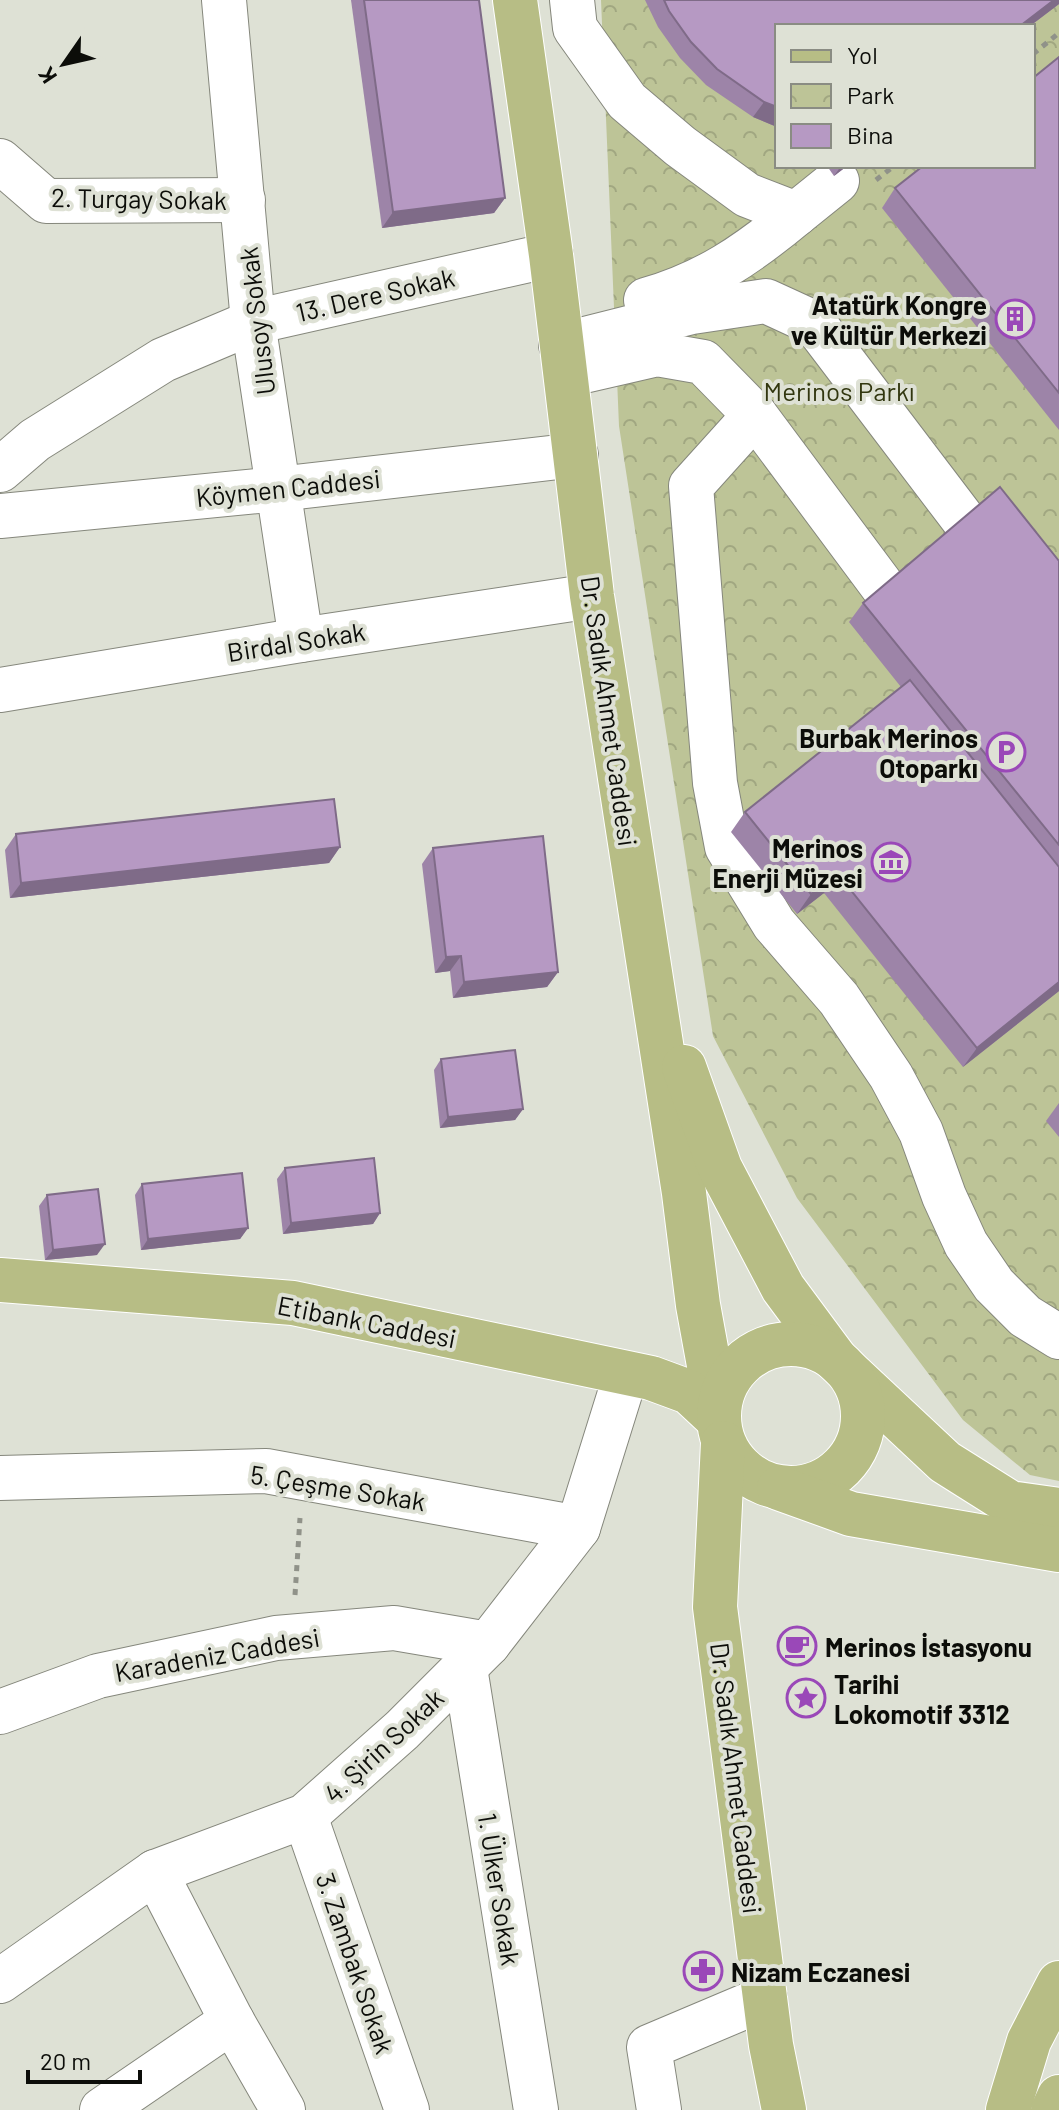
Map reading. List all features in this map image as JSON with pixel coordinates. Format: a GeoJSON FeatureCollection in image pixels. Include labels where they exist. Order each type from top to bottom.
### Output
{"type":"FeatureCollection","features":[{"type":"Feature","properties":{"kind":"main road","name":"Dr. Sadık Ahmet Caddesi"},"geometry":{"type":"LineString","coordinates":[[515,0],[551,255],[592,596],[684,1193],[698,1305],[721,1431],[715,1607],[765,1998],[784,2110]]}},
{"type":"Feature","properties":{"kind":"main road"},"geometry":{"type":"LineString","coordinates":[[649,971],[720,1168],[783,1288],[852,1379],[861,1401],[862,1425],[856,1447],[843,1467],[823,1481],[801,1488],[777,1487]]}},
{"type":"Feature","properties":{"kind":"main road","name":"Etibank Caddesi"},"geometry":{"type":"LineString","coordinates":[[0,1280],[293,1303],[651,1378],[689,1392],[721,1431]]}},
{"type":"Feature","properties":{"kind":"main road"},"geometry":{"type":"LineString","coordinates":[[1059,1510],[1010,1503],[945,1462],[837,1361],[817,1349],[794,1344],[770,1347],[749,1357],[732,1374],[721,1396],[721,1431],[736,1463],[755,1479],[851,1514],[1059,1550]]}},
{"type":"Feature","properties":{"kind":"main road"},"geometry":{"type":"LineString","coordinates":[[1008,2110],[1029,2041],[1059,1983]]}},
{"type":"Feature","properties":{"kind":"main road"},"geometry":{"type":"LineString","coordinates":[[1053,2110],[1059,2097]]}},
{"type":"Feature","properties":{"kind":"street","name":"Ulusoy Sokak"},"geometry":{"type":"LineString","coordinates":[[224,0],[253,322],[301,640]]}},
{"type":"Feature","properties":{"kind":"street"},"geometry":{"type":"LineString","coordinates":[[572,0],[575,28],[627,101],[680,146],[747,195],[796,214]]}},
{"type":"Feature","properties":{"kind":"street","name":"2. Turgay Sokak"},"geometry":{"type":"LineString","coordinates":[[0,161],[46,201],[243,200]]}},
{"type":"Feature","properties":{"kind":"street"},"geometry":{"type":"LineString","coordinates":[[562,348],[658,297],[714,275],[758,246],[837,181]]}},
{"type":"Feature","properties":{"kind":"street","name":"13. Dere Sokak"},"geometry":{"type":"LineString","coordinates":[[0,470],[35,440],[163,360],[253,322],[551,255]]}},
{"type":"Feature","properties":{"kind":"street"},"geometry":{"type":"LineString","coordinates":[[562,348],[692,312],[766,301],[814,323],[966,523]]}},
{"type":"Feature","properties":{"kind":"street"},"geometry":{"type":"LineString","coordinates":[[562,348],[657,354],[703,362],[755,415],[886,591]]}},
{"type":"Feature","properties":{"kind":"street"},"geometry":{"type":"LineString","coordinates":[[755,415],[691,486],[715,783],[727,847],[774,924],[839,999],[891,1076],[921,1132],[944,1196],[966,1244],[994,1285],[1025,1316],[1059,1337]]}},
{"type":"Feature","properties":{"kind":"street","name":"Köymen Caddesi"},"geometry":{"type":"LineString","coordinates":[[0,516],[279,489],[576,455]]}},
{"type":"Feature","properties":{"kind":"street","name":"Birdal Sokak"},"geometry":{"type":"LineString","coordinates":[[0,690],[592,596]]}},
{"type":"Feature","properties":{"kind":"street","name":"4. Şirin Sokak"},"geometry":{"type":"LineString","coordinates":[[0,1981],[155,1872],[305,1816],[402,1730],[476,1656],[578,1528],[626,1374]]}},
{"type":"Feature","properties":{"kind":"street","name":"5. Çeşme Sokak"},"geometry":{"type":"LineString","coordinates":[[0,1478],[266,1471],[578,1528]]}},
{"type":"Feature","properties":{"kind":"street","name":"Karadeniz Caddesi"},"geometry":{"type":"LineString","coordinates":[[0,1712],[98,1676],[292,1636],[394,1628],[476,1656]]}},
{"type":"Feature","properties":{"kind":"street","name":"1. Ülker Sokak"},"geometry":{"type":"LineString","coordinates":[[476,1656],[536,2110]]}},
{"type":"Feature","properties":{"kind":"street","name":"3. Zambak Sokak"},"geometry":{"type":"LineString","coordinates":[[305,1816],[407,2110]]}},
{"type":"Feature","properties":{"kind":"street"},"geometry":{"type":"LineString","coordinates":[[155,1872],[232,2021],[283,2110]]}},
{"type":"Feature","properties":{"kind":"street"},"geometry":{"type":"LineString","coordinates":[[659,2110],[649,2047],[765,1998]]}},
{"type":"Feature","properties":{"kind":"street"},"geometry":{"type":"LineString","coordinates":[[102,2110],[232,2021]]}},
{"type":"Feature","properties":{"kind":"path"},"geometry":{"type":"LineString","coordinates":[[1035,52],[1059,33]]}},
{"type":"Feature","properties":{"kind":"path"},"geometry":{"type":"LineString","coordinates":[[292,1636],[303,1478]]}},
{"type":"Feature","properties":{"kind":"green space","name":"Merinos Parkı"},"geometry":{"type":"Polygon","coordinates":[[[601,0],[1059,0],[1059,1481],[1030,1475],[963,1420],[797,1198],[713,1036],[619,426],[601,0]]]}},
{"type":"Feature","properties":{"kind":"building"},"geometry":{"type":"Polygon","coordinates":[[[364,0],[479,0],[505,198],[393,212],[364,0]]]}},
{"type":"Feature","properties":{"kind":"building"},"geometry":{"type":"Polygon","coordinates":[[[664,0],[1054,0],[1023,24],[775,24],[775,106],[717,69],[691,42],[664,0]]]}},
{"type":"Feature","properties":{"kind":"building","name":"Atatürk Kongre ve Kültür Merkezi"},"geometry":{"type":"Polygon","coordinates":[[[1059,57],[1059,393],[895,188],[920,168],[1035,168],[1035,76],[1059,57]]]}},
{"type":"Feature","properties":{"kind":"building","name":"Burbak Merinos Otoparkı"},"geometry":{"type":"Polygon","coordinates":[[[1000,487],[1059,561],[1059,845],[863,603],[1000,487]]]}},
{"type":"Feature","properties":{"kind":"building","name":"Merinos Enerji Müzesi"},"geometry":{"type":"Polygon","coordinates":[[[910,680],[1059,867],[1059,982],[977,1048],[837,873],[811,894],[745,812],[910,680]]]}},
{"type":"Feature","properties":{"kind":"building"},"geometry":{"type":"Polygon","coordinates":[[[334,799],[340,847],[21,883],[16,834],[334,799]]]}},
{"type":"Feature","properties":{"kind":"building"},"geometry":{"type":"Polygon","coordinates":[[[543,836],[558,972],[464,982],[461,956],[446,957],[433,848],[543,836]]]}},
{"type":"Feature","properties":{"kind":"building"},"geometry":{"type":"Polygon","coordinates":[[[515,1050],[523,1109],[448,1117],[441,1059],[515,1050]]]}},
{"type":"Feature","properties":{"kind":"building"},"geometry":{"type":"Polygon","coordinates":[[[374,1158],[380,1213],[291,1223],[285,1168],[374,1158]]]}},
{"type":"Feature","properties":{"kind":"building"},"geometry":{"type":"Polygon","coordinates":[[[242,1173],[248,1228],[148,1239],[142,1184],[242,1173]]]}},
{"type":"Feature","properties":{"kind":"building"},"geometry":{"type":"Polygon","coordinates":[[[98,1189],[105,1244],[53,1250],[47,1195],[98,1189]]]}},
{"type":"Feature","properties":{"kind":"place","name":"Atatürk Kongre ve Kültür Merkezi"},"geometry":{"type":"Point","coordinates":[1015,319]}},
{"type":"Feature","properties":{"kind":"place","name":"Burbak Merinos Otoparkı"},"geometry":{"type":"Point","coordinates":[1006,752]}},
{"type":"Feature","properties":{"kind":"place","name":"Merinos Enerji Müzesi"},"geometry":{"type":"Point","coordinates":[891,862]}},
{"type":"Feature","properties":{"kind":"place","name":"Merinos İstasyonu"},"geometry":{"type":"Point","coordinates":[797,1646]}},
{"type":"Feature","properties":{"kind":"place","name":"Tarihi Lokomotif 3312"},"geometry":{"type":"Point","coordinates":[806,1698]}},
{"type":"Feature","properties":{"kind":"place","name":"Nizam Eczanesi"},"geometry":{"type":"Point","coordinates":[703,1971]}}]}
